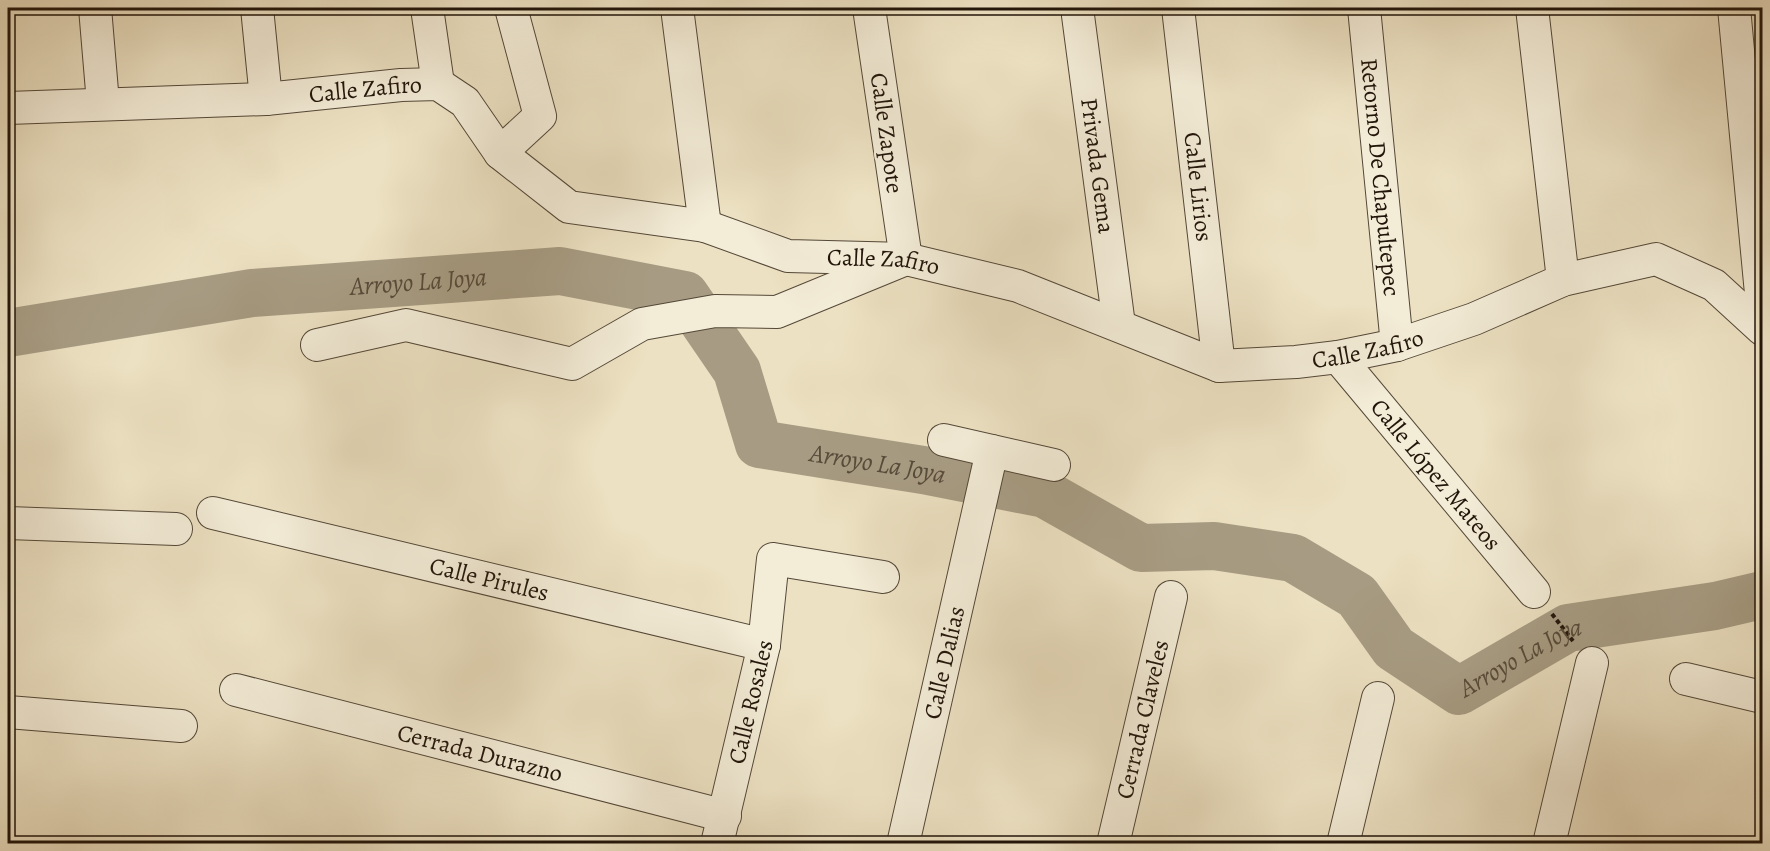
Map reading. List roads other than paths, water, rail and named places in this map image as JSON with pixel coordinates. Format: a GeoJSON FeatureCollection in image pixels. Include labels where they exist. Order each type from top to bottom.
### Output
{"type":"FeatureCollection","features":[{"type":"Feature","properties":{"kind":"street"},"geometry":{"type":"LineString","coordinates":[[95,8],[103,103]]}},
{"type":"Feature","properties":{"kind":"street"},"geometry":{"type":"LineString","coordinates":[[257,8],[266,99]]}},
{"type":"Feature","properties":{"kind":"street"},"geometry":{"type":"LineString","coordinates":[[427,8],[438,84]]}},
{"type":"Feature","properties":{"kind":"street"},"geometry":{"type":"LineString","coordinates":[[500,153],[540,116],[511,8]]}},
{"type":"Feature","properties":{"kind":"street"},"geometry":{"type":"LineString","coordinates":[[677,8],[705,226]]}},
{"type":"Feature","properties":{"kind":"street","name":"Calle Zapote"},"geometry":{"type":"LineString","coordinates":[[869,8],[906,259]]}},
{"type":"Feature","properties":{"kind":"street","name":"Privada Gema"},"geometry":{"type":"LineString","coordinates":[[1077,8],[1119,325]]}},
{"type":"Feature","properties":{"kind":"street","name":"Calle Lirios"},"geometry":{"type":"LineString","coordinates":[[1178,8],[1219,366]]}},
{"type":"Feature","properties":{"kind":"street","name":"Retorno De Chapultepec"},"geometry":{"type":"LineString","coordinates":[[1364,8],[1397,345]]}},
{"type":"Feature","properties":{"kind":"street"},"geometry":{"type":"LineString","coordinates":[[1532,8],[1563,280]]}},
{"type":"Feature","properties":{"kind":"street"},"geometry":{"type":"LineString","coordinates":[[1734,8],[1762,304]]}},
{"type":"Feature","properties":{"kind":"street","name":"Calle Zafiro"},"geometry":{"type":"LineString","coordinates":[[8,108],[266,99],[400,85],[438,84],[465,102],[500,153],[569,207],[705,226],[788,255],[906,259],[1018,286],[1219,366],[1296,362],[1338,357],[1397,345],[1474,319],[1563,280],[1656,259],[1714,285],[1762,329]]}},
{"type":"Feature","properties":{"kind":"street"},"geometry":{"type":"LineString","coordinates":[[317,345],[406,325],[572,364],[642,324],[715,311],[777,312],[906,259]]}},
{"type":"Feature","properties":{"kind":"street","name":"Calle López Mateos"},"geometry":{"type":"LineString","coordinates":[[1338,357],[1534,592]]}},
{"type":"Feature","properties":{"kind":"street"},"geometry":{"type":"LineString","coordinates":[[944,440],[1054,465]]}},
{"type":"Feature","properties":{"kind":"street","name":"Calle Dalias"},"geometry":{"type":"LineString","coordinates":[[903,843],[992,451]]}},
{"type":"Feature","properties":{"kind":"street","name":"Calle Pirules"},"geometry":{"type":"LineString","coordinates":[[213,513],[764,645]]}},
{"type":"Feature","properties":{"kind":"street"},"geometry":{"type":"LineString","coordinates":[[8,523],[176,529]]}},
{"type":"Feature","properties":{"kind":"street","name":"Calle Rosales"},"geometry":{"type":"LineString","coordinates":[[721,830],[764,645],[773,558],[883,577]]}},
{"type":"Feature","properties":{"kind":"street","name":"Cerrada Claveles"},"geometry":{"type":"LineString","coordinates":[[1113,843],[1172,597]]}},
{"type":"Feature","properties":{"kind":"street"},"geometry":{"type":"LineString","coordinates":[[1550,843],[1592,663]]}},
{"type":"Feature","properties":{"kind":"street"},"geometry":{"type":"LineString","coordinates":[[1686,679],[1762,697]]}},
{"type":"Feature","properties":{"kind":"street","name":"Cerrada Durazno"},"geometry":{"type":"LineString","coordinates":[[236,690],[721,830]]}},
{"type":"Feature","properties":{"kind":"street"},"geometry":{"type":"LineString","coordinates":[[1343,843],[1378,698]]}},
{"type":"Feature","properties":{"kind":"street"},"geometry":{"type":"LineString","coordinates":[[8,712],[181,726]]}},
{"type":"Feature","properties":{"kind":"waterway","name":"Arroyo La Joya"},"geometry":{"type":"LineString","coordinates":[[8,333],[252,293],[560,271],[685,295],[737,371],[759,444],[923,470],[1045,494],[1141,548],[1214,546],[1293,558],[1357,596],[1394,648],[1459,691],[1568,628],[1715,606],[1762,595]]}}]}
